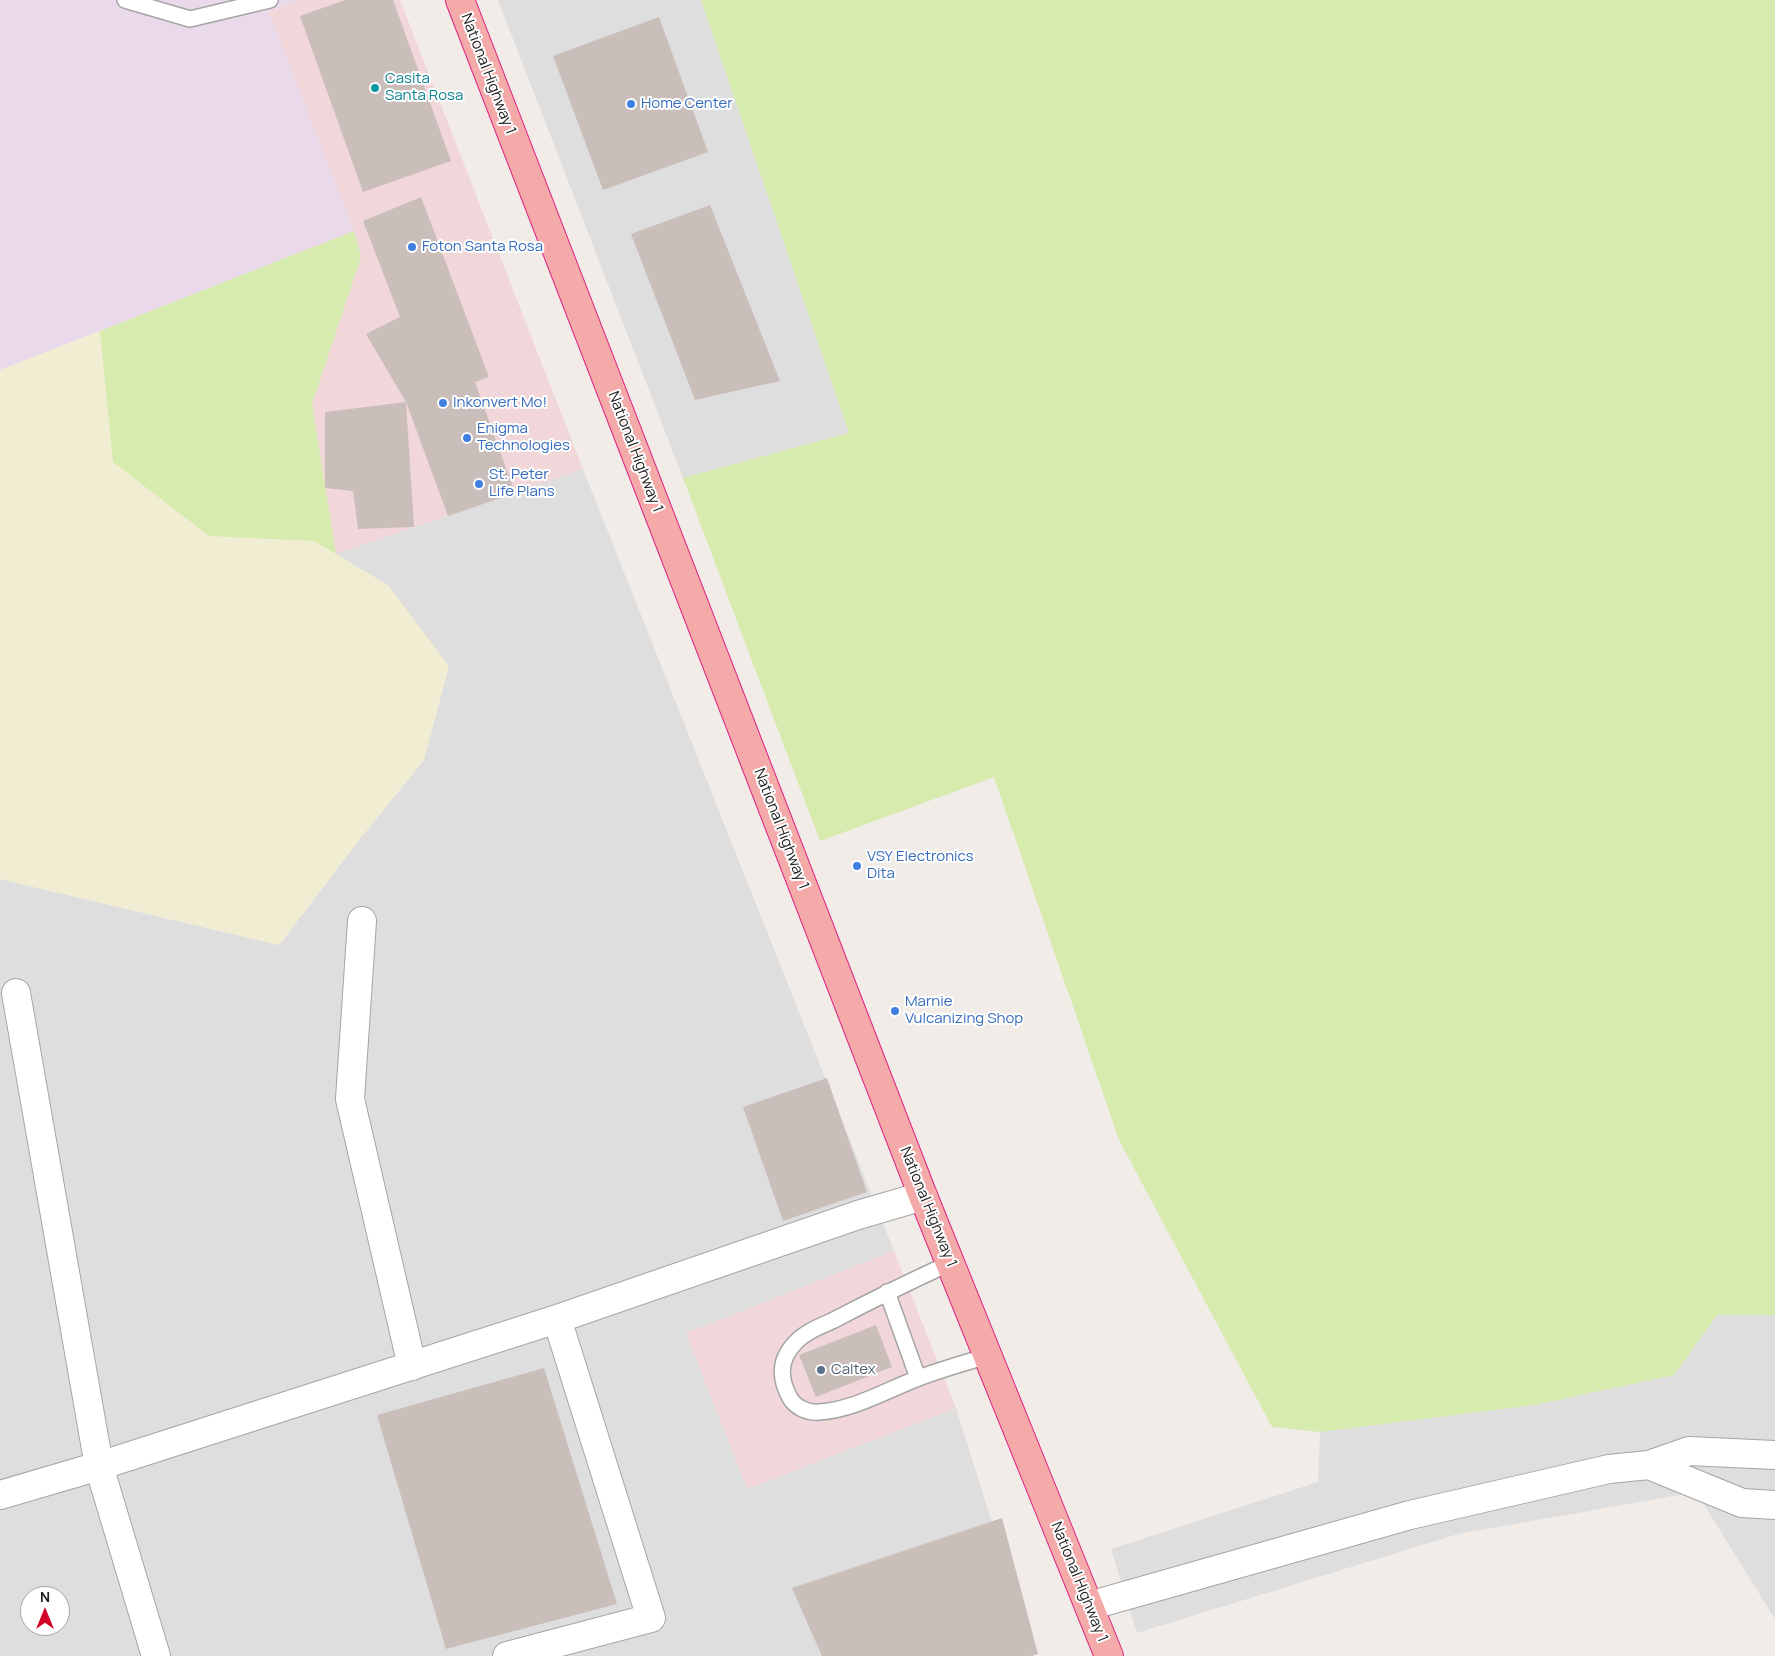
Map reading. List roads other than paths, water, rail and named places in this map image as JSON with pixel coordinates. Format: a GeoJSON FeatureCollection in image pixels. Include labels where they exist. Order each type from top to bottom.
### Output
{"type":"FeatureCollection","features":[{"type":"Feature","properties":{"kind":"highway","name":"National Highway 1"},"geometry":{"type":"LineString","coordinates":[[460,0],[922,1196],[1109,1656]]}},
{"type":"Feature","properties":{"kind":"street"},"geometry":{"type":"LineString","coordinates":[[362,921],[350,1099],[412,1366]]}},
{"type":"Feature","properties":{"kind":"street"},"geometry":{"type":"LineString","coordinates":[[16,993],[99,1466],[156,1656]]}},
{"type":"Feature","properties":{"kind":"street"},"geometry":{"type":"LineString","coordinates":[[0,1495],[99,1466],[557,1319],[848,1219],[922,1196]]}},
{"type":"Feature","properties":{"kind":"street"},"geometry":{"type":"LineString","coordinates":[[507,1656],[651,1618],[557,1319]]}},
{"type":"Feature","properties":{"kind":"street"},"geometry":{"type":"LineString","coordinates":[[1089,1606],[1410,1515],[1609,1469],[1649,1465],[1688,1451],[1775,1455]]}},
{"type":"Feature","properties":{"kind":"street"},"geometry":{"type":"LineString","coordinates":[[1649,1465],[1742,1503],[1775,1505]]}},
{"type":"Feature","properties":{"kind":"lane"},"geometry":{"type":"LineString","coordinates":[[125,0],[190,20],[270,0]]}},
{"type":"Feature","properties":{"kind":"lane"},"geometry":{"type":"LineString","coordinates":[[950,1263],[887,1292],[801,1337],[784,1360],[781,1375],[792,1402],[798,1407],[816,1412],[844,1408],[918,1378],[988,1356]]}},
{"type":"Feature","properties":{"kind":"lane"},"geometry":{"type":"LineString","coordinates":[[887,1292],[918,1378]]}},
{"type":"Feature","properties":{"kind":"place","name":"Casita Santa Rosa"},"geometry":{"type":"Point","coordinates":[375,88]}},
{"type":"Feature","properties":{"kind":"place","name":"Home Center"},"geometry":{"type":"Point","coordinates":[631,104]}},
{"type":"Feature","properties":{"kind":"place","name":"Foton Santa Rosa"},"geometry":{"type":"Point","coordinates":[412,247]}},
{"type":"Feature","properties":{"kind":"place","name":"Inkonvert Mo!"},"geometry":{"type":"Point","coordinates":[443,403]}},
{"type":"Feature","properties":{"kind":"place","name":"Enigma Technologies"},"geometry":{"type":"Point","coordinates":[467,438]}},
{"type":"Feature","properties":{"kind":"place","name":"St. Peter Life Plans"},"geometry":{"type":"Point","coordinates":[479,484]}},
{"type":"Feature","properties":{"kind":"place","name":"VSY Electronics Dita"},"geometry":{"type":"Point","coordinates":[857,866]}},
{"type":"Feature","properties":{"kind":"place","name":"Marnie Vulcanizing Shop"},"geometry":{"type":"Point","coordinates":[895,1011]}},
{"type":"Feature","properties":{"kind":"place","name":"Caltex"},"geometry":{"type":"Point","coordinates":[821,1370]}}]}
